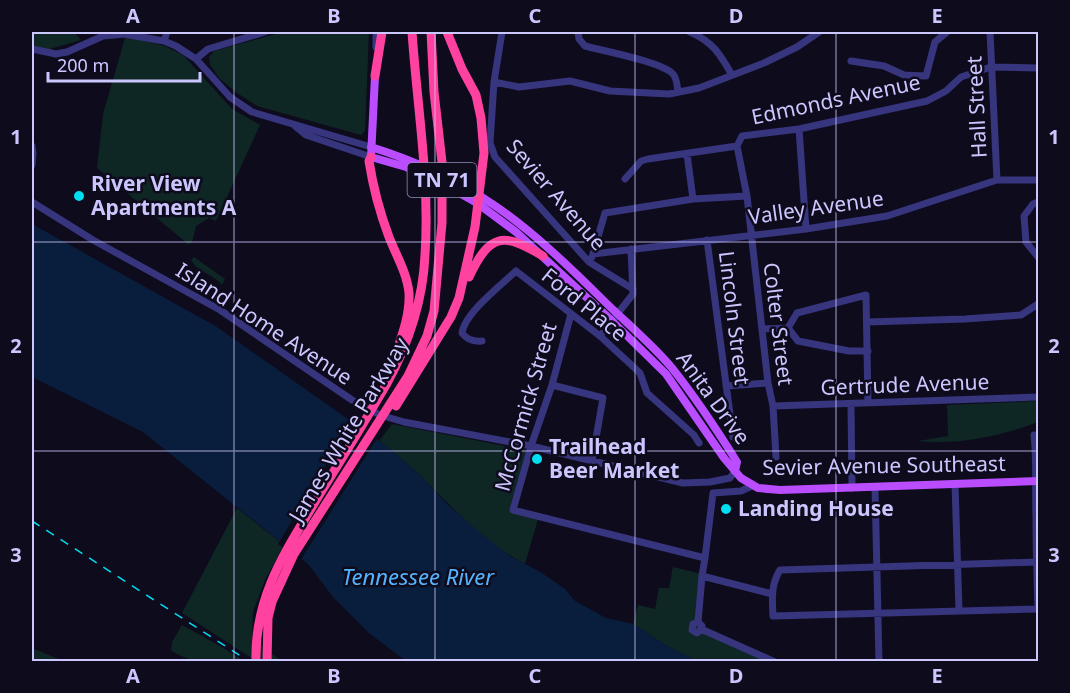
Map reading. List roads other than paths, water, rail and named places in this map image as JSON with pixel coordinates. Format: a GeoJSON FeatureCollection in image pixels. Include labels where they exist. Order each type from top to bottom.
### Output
{"type":"FeatureCollection","features":[{"type":"Feature","properties":{"kind":"highway"},"geometry":{"type":"LineString","coordinates":[[375,76],[382,32]]}},
{"type":"Feature","properties":{"kind":"highway","name":"James White Parkway"},"geometry":{"type":"LineString","coordinates":[[256,662],[259,615],[270,583],[288,548],[394,372],[410,321],[425,256],[425,200],[412,32]]}},
{"type":"Feature","properties":{"kind":"highway","name":"James White Parkway"},"geometry":{"type":"LineString","coordinates":[[267,662],[268,618],[279,586],[294,554],[408,376],[430,327],[434,311],[442,223],[442,162],[434,92],[431,32]]}},
{"type":"Feature","properties":{"kind":"highway"},"geometry":{"type":"LineString","coordinates":[[447,32],[476,95],[482,118],[484,153],[470,257],[459,298]]}},
{"type":"Feature","properties":{"kind":"highway"},"geometry":{"type":"LineString","coordinates":[[371,152],[369,161],[375,192],[389,236],[407,279],[410,321]]}},
{"type":"Feature","properties":{"kind":"highway"},"geometry":{"type":"LineString","coordinates":[[368,441],[408,388],[440,336],[482,253],[493,243],[504,239],[515,240],[543,256]]}},
{"type":"Feature","properties":{"kind":"main road"},"geometry":{"type":"LineString","coordinates":[[371,152],[375,76]]}},
{"type":"Feature","properties":{"kind":"main road","name":"Anita Drive"},"geometry":{"type":"LineString","coordinates":[[371,152],[405,162],[459,187],[523,225],[552,250],[615,318]]}},
{"type":"Feature","properties":{"kind":"main road","name":"Anita Drive"},"geometry":{"type":"LineString","coordinates":[[478,198],[671,368],[737,462],[735,471]]}},
{"type":"Feature","properties":{"kind":"main road","name":"Sevier Avenue Southeast"},"geometry":{"type":"LineString","coordinates":[[735,471],[752,486],[767,489],[1037,481]]}},
{"type":"Feature","properties":{"kind":"street"},"geometry":{"type":"LineString","coordinates":[[32,49],[56,54],[67,52],[103,36],[123,34],[165,41],[166,32]]}},
{"type":"Feature","properties":{"kind":"street"},"geometry":{"type":"LineString","coordinates":[[196,59],[208,49],[265,32]]}},
{"type":"Feature","properties":{"kind":"street"},"geometry":{"type":"LineString","coordinates":[[375,76],[376,32]]}},
{"type":"Feature","properties":{"kind":"street","name":"Sevier Avenue"},"geometry":{"type":"LineString","coordinates":[[502,32],[494,82],[490,143],[495,157],[590,262],[633,289]]}},
{"type":"Feature","properties":{"kind":"street"},"geometry":{"type":"LineString","coordinates":[[579,32],[579,39],[585,46],[671,72],[675,76],[678,92]]}},
{"type":"Feature","properties":{"kind":"street"},"geometry":{"type":"LineString","coordinates":[[690,32],[708,41],[732,75]]}},
{"type":"Feature","properties":{"kind":"street"},"geometry":{"type":"LineString","coordinates":[[494,82],[519,87],[570,81],[610,92],[656,94],[678,92],[699,88],[764,63],[797,47],[819,32]]}},
{"type":"Feature","properties":{"kind":"street"},"geometry":{"type":"LineString","coordinates":[[851,62],[885,66],[904,75],[927,76],[935,42],[947,32]]}},
{"type":"Feature","properties":{"kind":"street","name":"Hall Street"},"geometry":{"type":"LineString","coordinates":[[990,32],[997,180]]}},
{"type":"Feature","properties":{"kind":"street","name":"Anita Drive"},"geometry":{"type":"LineString","coordinates":[[165,41],[196,59],[221,88],[240,105],[265,117],[295,126],[306,135],[371,152]]}},
{"type":"Feature","properties":{"kind":"street","name":"Edmonds Avenue"},"geometry":{"type":"LineString","coordinates":[[625,179],[641,161],[738,146],[742,136],[799,129],[927,101],[946,91],[961,77],[991,67],[1038,68]]}},
{"type":"Feature","properties":{"kind":"street"},"geometry":{"type":"LineString","coordinates":[[799,129],[806,229]]}},
{"type":"Feature","properties":{"kind":"street"},"geometry":{"type":"LineString","coordinates":[[32,146],[32,165]]}},
{"type":"Feature","properties":{"kind":"street","name":"Colter Street"},"geometry":{"type":"LineString","coordinates":[[738,146],[747,196],[768,383],[773,406],[776,457]]}},
{"type":"Feature","properties":{"kind":"street"},"geometry":{"type":"LineString","coordinates":[[687,154],[693,199]]}},
{"type":"Feature","properties":{"kind":"street","name":"Valley Avenue"},"geometry":{"type":"LineString","coordinates":[[593,254],[806,229],[887,216],[997,180],[1038,180]]}},
{"type":"Feature","properties":{"kind":"street"},"geometry":{"type":"LineString","coordinates":[[590,262],[605,213],[693,199],[747,196]]}},
{"type":"Feature","properties":{"kind":"street","name":"Island Home Avenue"},"geometry":{"type":"LineString","coordinates":[[32,202],[97,242],[220,310],[371,412],[404,422],[531,446],[683,483],[698,484],[729,478],[735,471]]}},
{"type":"Feature","properties":{"kind":"street"},"geometry":{"type":"LineString","coordinates":[[1038,202],[1033,204],[1024,216],[1026,242],[1038,257]]}},
{"type":"Feature","properties":{"kind":"street","name":"Lincoln Street"},"geometry":{"type":"LineString","coordinates":[[707,240],[733,437]]}},
{"type":"Feature","properties":{"kind":"street","name":"Sevier Avenue"},"geometry":{"type":"LineString","coordinates":[[631,249],[633,289]]}},
{"type":"Feature","properties":{"kind":"street","name":"Ford Place"},"geometry":{"type":"LineString","coordinates":[[482,341],[474,342],[465,337],[462,333],[464,324],[492,292],[516,271],[600,336],[640,373],[647,393],[694,435],[699,443]]}},
{"type":"Feature","properties":{"kind":"street"},"geometry":{"type":"LineString","coordinates":[[600,336],[631,298],[633,289]]}},
{"type":"Feature","properties":{"kind":"street"},"geometry":{"type":"LineString","coordinates":[[788,328],[797,314],[866,295],[868,404]]}},
{"type":"Feature","properties":{"kind":"street"},"geometry":{"type":"LineString","coordinates":[[867,321],[965,319],[1021,315],[1038,304]]}},
{"type":"Feature","properties":{"kind":"street","name":"McCormick Street"},"geometry":{"type":"LineString","coordinates":[[571,314],[552,385],[531,446],[513,510],[705,558]]}},
{"type":"Feature","properties":{"kind":"street"},"geometry":{"type":"LineString","coordinates":[[762,329],[788,328]]}},
{"type":"Feature","properties":{"kind":"street"},"geometry":{"type":"LineString","coordinates":[[788,328],[798,341],[849,351],[868,351]]}},
{"type":"Feature","properties":{"kind":"street"},"geometry":{"type":"LineString","coordinates":[[726,386],[768,383]]}},
{"type":"Feature","properties":{"kind":"street"},"geometry":{"type":"LineString","coordinates":[[552,385],[603,398],[592,461]]}},
{"type":"Feature","properties":{"kind":"street","name":"Gertrude Avenue"},"geometry":{"type":"LineString","coordinates":[[773,406],[1038,397]]}},
{"type":"Feature","properties":{"kind":"street"},"geometry":{"type":"LineString","coordinates":[[851,404],[852,488]]}},
{"type":"Feature","properties":{"kind":"street"},"geometry":{"type":"LineString","coordinates":[[1034,435],[1037,481],[1038,562],[1038,609],[773,616],[772,594],[775,578],[780,570],[1038,562]]}},
{"type":"Feature","properties":{"kind":"street"},"geometry":{"type":"LineString","coordinates":[[955,484],[958,610]]}},
{"type":"Feature","properties":{"kind":"street"},"geometry":{"type":"LineString","coordinates":[[752,486],[741,491],[714,493],[702,576],[700,626],[775,662]]}},
{"type":"Feature","properties":{"kind":"street"},"geometry":{"type":"LineString","coordinates":[[875,487],[879,662]]}},
{"type":"Feature","properties":{"kind":"street"},"geometry":{"type":"LineString","coordinates":[[702,576],[772,594]]}},
{"type":"Feature","properties":{"kind":"water","name":"Tennessee River"},"geometry":{"type":"Polygon","coordinates":[[[32,224],[217,327],[389,448],[483,535],[510,556],[542,573],[565,589],[575,601],[606,618],[633,624],[669,647],[697,661],[406,661],[369,633],[333,597],[308,564],[143,432],[32,377],[32,224]]]}},
{"type":"Feature","properties":{"kind":"railway"},"geometry":{"type":"LineString","coordinates":[[32,521],[250,662]]}},
{"type":"Feature","properties":{"kind":"place","name":"River View Apartments A"},"geometry":{"type":"Point","coordinates":[79,196]}},
{"type":"Feature","properties":{"kind":"place","name":"Trailhead Beer Market"},"geometry":{"type":"Point","coordinates":[537,459]}},
{"type":"Feature","properties":{"kind":"place","name":"Landing House"},"geometry":{"type":"Point","coordinates":[726,509]}}]}
